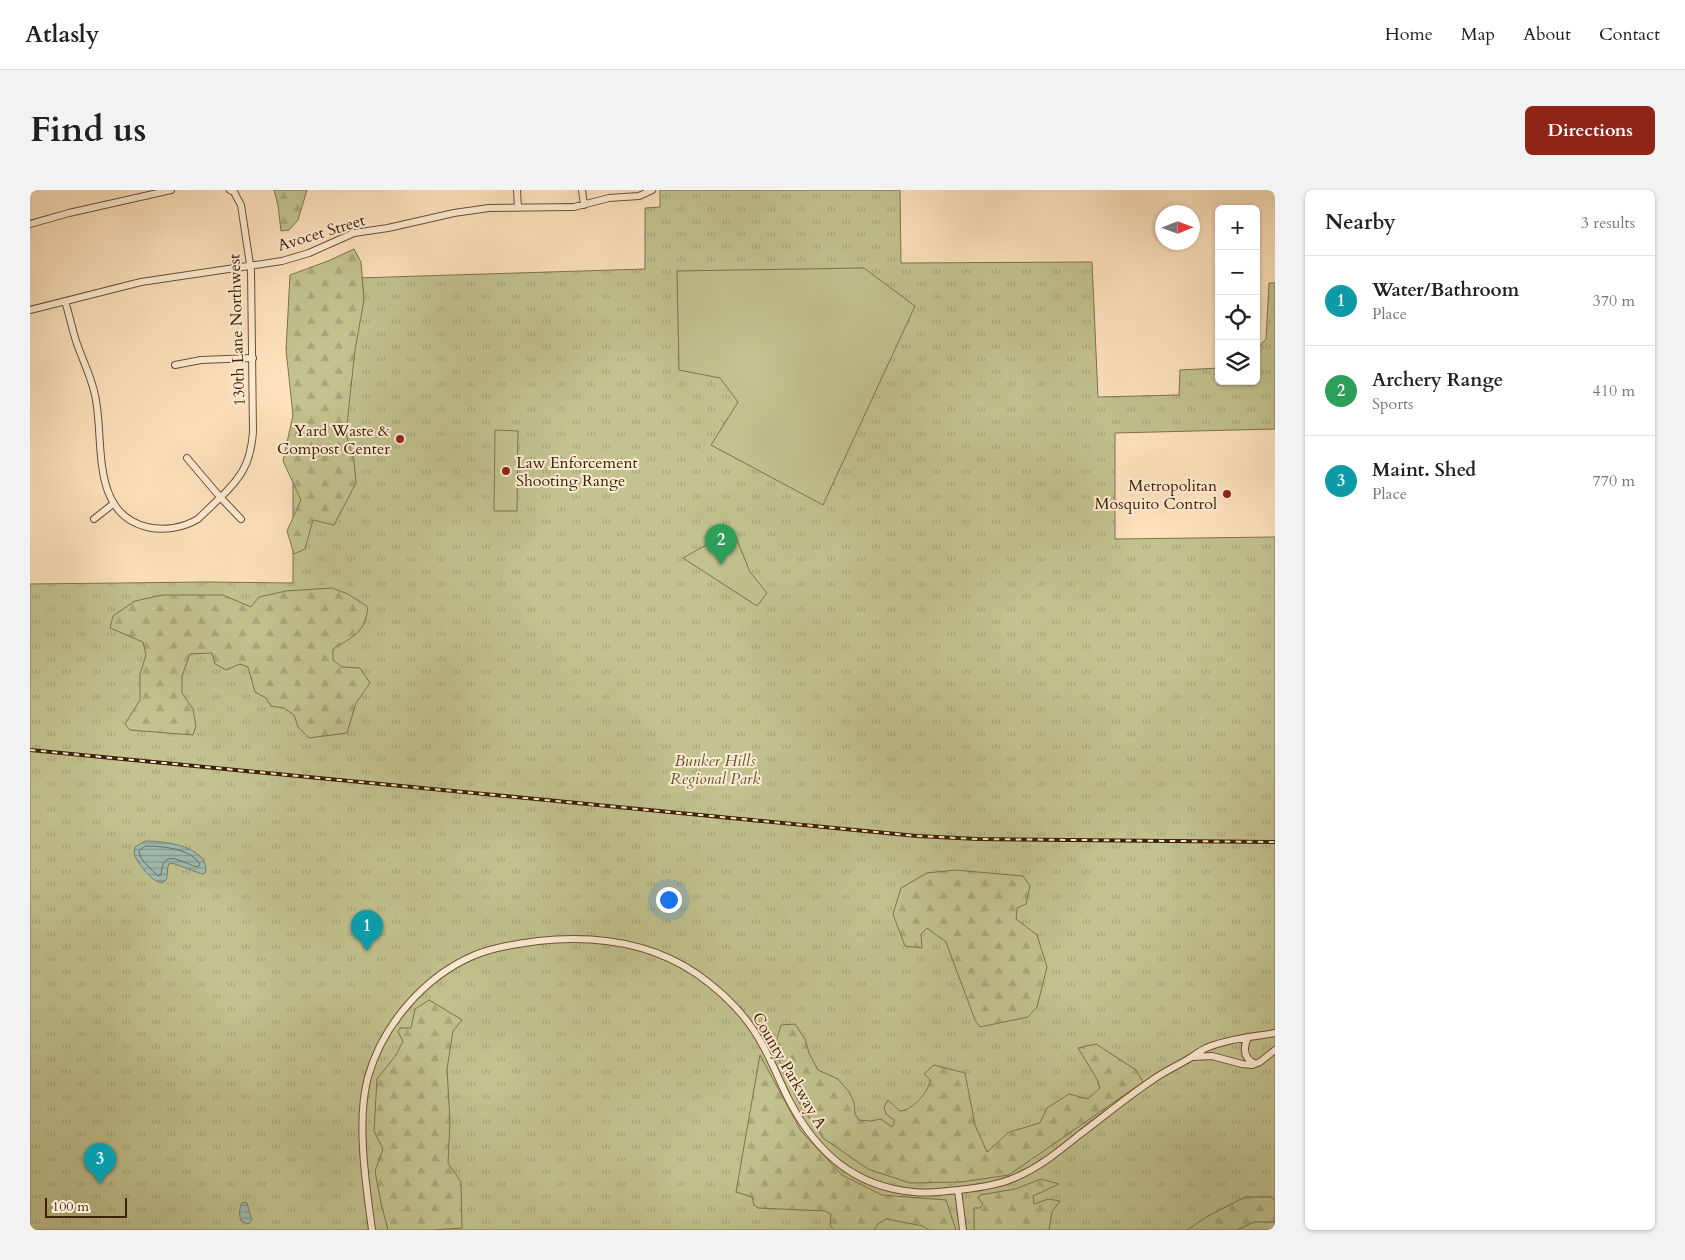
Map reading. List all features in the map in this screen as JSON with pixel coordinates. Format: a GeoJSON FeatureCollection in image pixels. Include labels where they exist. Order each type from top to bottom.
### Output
{"type":"FeatureCollection","features":[{"type":"Feature","properties":{"kind":"street"},"geometry":{"type":"LineString","coordinates":[[30,224],[68,213],[171,190]]}},
{"type":"Feature","properties":{"kind":"street"},"geometry":{"type":"LineString","coordinates":[[517,190],[518,208]]}},
{"type":"Feature","properties":{"kind":"street"},"geometry":{"type":"LineString","coordinates":[[582,190],[584,205]]}},
{"type":"Feature","properties":{"kind":"street","name":"Avocet Street"},"geometry":{"type":"LineString","coordinates":[[30,310],[141,282],[282,260],[308,253],[354,233],[388,228],[470,210],[562,208],[584,205],[609,198],[638,196],[652,190]]}},
{"type":"Feature","properties":{"kind":"street","name":"130th Lane Northwest"},"geometry":{"type":"LineString","coordinates":[[220,497],[244,469],[252,447],[253,432],[252,288],[250,265],[241,205],[232,191]]}},
{"type":"Feature","properties":{"kind":"street"},"geometry":{"type":"LineString","coordinates":[[65,300],[95,396],[104,480],[113,504],[136,524],[152,528],[173,528],[198,519],[220,497]]}},
{"type":"Feature","properties":{"kind":"street"},"geometry":{"type":"LineString","coordinates":[[175,365],[201,360],[253,358]]}},
{"type":"Feature","properties":{"kind":"street"},"geometry":{"type":"LineString","coordinates":[[187,458],[241,519]]}},
{"type":"Feature","properties":{"kind":"street"},"geometry":{"type":"LineString","coordinates":[[94,519],[113,504]]}},
{"type":"Feature","properties":{"kind":"street","name":"County Parkway A"},"geometry":{"type":"LineString","coordinates":[[372,1230],[362,1131],[363,1102],[375,1056],[400,1014],[422,990],[462,962],[500,947],[563,939],[622,942],[649,950],[685,966],[716,988],[744,1017],[763,1045],[802,1123],[817,1144],[844,1169],[870,1182],[900,1190],[927,1193],[982,1187],[1007,1181],[1044,1162],[1152,1080],[1202,1050],[1217,1044],[1275,1033]]}},
{"type":"Feature","properties":{"kind":"street"},"geometry":{"type":"LineString","coordinates":[[1248,1037],[1244,1048],[1245,1053],[1247,1058],[1255,1064],[1275,1050]]}},
{"type":"Feature","properties":{"kind":"street","name":"County Parkway A"},"geometry":{"type":"LineString","coordinates":[[1191,1058],[1212,1056],[1242,1064],[1255,1064]]}},
{"type":"Feature","properties":{"kind":"street"},"geometry":{"type":"LineString","coordinates":[[958,1190],[963,1230]]}},
{"type":"Feature","properties":{"kind":"green space"},"geometry":{"type":"Polygon","coordinates":[[[274,190],[307,190],[298,220],[289,230],[281,231],[274,190]]]}},
{"type":"Feature","properties":{"kind":"green space","name":"Bunker Hills Regional Park"},"geometry":{"type":"Polygon","coordinates":[[[660,190],[900,190],[901,263],[1092,262],[1098,397],[1179,395],[1180,370],[1215,368],[1215,385],[1260,385],[1260,346],[1266,339],[1269,283],[1275,283],[1275,429],[1115,433],[1115,539],[1275,537],[1275,1230],[30,1230],[30,584],[293,583],[293,280],[645,269],[645,208],[660,207],[660,190]]]}},
{"type":"Feature","properties":{"kind":"green space"},"geometry":{"type":"Polygon","coordinates":[[[354,249],[361,262],[364,300],[355,350],[346,434],[354,461],[356,483],[334,525],[313,520],[305,549],[294,554],[287,531],[301,500],[283,461],[293,415],[286,350],[290,275],[354,249]]]}},
{"type":"Feature","properties":{"kind":"green space"},"geometry":{"type":"Polygon","coordinates":[[[864,268],[915,306],[823,505],[711,445],[738,402],[720,378],[679,370],[677,271],[864,268]]]}},
{"type":"Feature","properties":{"kind":"green space","name":"Law Enforcement Shooting Range"},"geometry":{"type":"Polygon","coordinates":[[[495,430],[518,431],[517,511],[494,511],[495,430]]]}},
{"type":"Feature","properties":{"kind":"green space"},"geometry":{"type":"Polygon","coordinates":[[[733,530],[750,572],[767,593],[757,606],[683,558],[733,530]]]}},
{"type":"Feature","properties":{"kind":"green space"},"geometry":{"type":"Polygon","coordinates":[[[332,588],[348,594],[368,607],[361,629],[333,649],[333,660],[342,667],[360,668],[370,683],[356,703],[347,733],[309,738],[298,727],[294,715],[284,708],[271,706],[266,698],[255,692],[248,667],[240,664],[226,670],[215,664],[212,653],[190,654],[182,676],[182,693],[193,709],[196,726],[193,735],[130,730],[125,724],[140,700],[140,674],[146,655],[143,642],[110,628],[113,616],[135,601],[163,595],[223,595],[251,607],[259,597],[286,591],[332,588]]]}},
{"type":"Feature","properties":{"kind":"green space"},"geometry":{"type":"Polygon","coordinates":[[[955,870],[1023,876],[1030,886],[1026,904],[1017,908],[1016,919],[1037,935],[1047,967],[1037,1007],[1028,1017],[980,1027],[975,1020],[946,942],[927,928],[921,934],[922,948],[905,946],[893,914],[901,888],[927,873],[955,870]]]}},
{"type":"Feature","properties":{"kind":"green space"},"geometry":{"type":"Polygon","coordinates":[[[429,1000],[462,1020],[453,1031],[447,1069],[450,1121],[448,1163],[461,1182],[462,1228],[388,1230],[375,1171],[383,1149],[374,1131],[377,1079],[396,1055],[403,1041],[398,1032],[400,1028],[411,1028],[415,1009],[429,1000]]]}},
{"type":"Feature","properties":{"kind":"green space"},"geometry":{"type":"Polygon","coordinates":[[[795,1024],[805,1039],[809,1053],[818,1070],[838,1079],[849,1092],[854,1102],[855,1114],[859,1120],[871,1121],[881,1119],[892,1127],[894,1120],[886,1114],[884,1107],[888,1100],[900,1111],[910,1108],[927,1089],[930,1079],[924,1074],[934,1065],[965,1073],[975,1125],[987,1152],[1009,1132],[1040,1123],[1047,1108],[1069,1094],[1088,1099],[1100,1088],[1097,1079],[1078,1048],[1096,1044],[1136,1070],[1143,1082],[1009,1175],[961,1182],[910,1183],[868,1169],[823,1138],[797,1099],[774,1049],[781,1025],[795,1024]]]}},
{"type":"Feature","properties":{"kind":"green space"},"geometry":{"type":"Polygon","coordinates":[[[760,1055],[801,1131],[842,1175],[882,1195],[946,1200],[956,1230],[929,1230],[923,1226],[886,1219],[878,1224],[874,1230],[834,1230],[830,1225],[831,1214],[825,1211],[758,1208],[754,1205],[752,1197],[736,1192],[760,1055]]]}},
{"type":"Feature","properties":{"kind":"green space"},"geometry":{"type":"Polygon","coordinates":[[[1041,1179],[1059,1184],[1033,1196],[1034,1204],[1048,1199],[1060,1201],[1052,1212],[1049,1230],[974,1230],[974,1208],[980,1208],[983,1204],[978,1198],[980,1195],[1015,1189],[1041,1179]]]}},
{"type":"Feature","properties":{"kind":"green space"},"geometry":{"type":"Polygon","coordinates":[[[1245,1197],[1272,1197],[1275,1201],[1275,1222],[1254,1222],[1237,1230],[1187,1230],[1208,1216],[1245,1197]]]}},
{"type":"Feature","properties":{"kind":"water"},"geometry":{"type":"Polygon","coordinates":[[[145,841],[173,844],[192,851],[200,856],[206,871],[202,874],[172,863],[168,866],[166,881],[160,883],[142,867],[134,854],[135,847],[145,841]]]}},
{"type":"Feature","properties":{"kind":"water"},"geometry":{"type":"Polygon","coordinates":[[[245,1202],[247,1203],[252,1220],[248,1224],[241,1221],[240,1216],[241,1205],[245,1202]]]}},
{"type":"Feature","properties":{"kind":"railway"},"geometry":{"type":"LineString","coordinates":[[30,750],[917,836],[978,839],[1275,842]]}},
{"type":"Feature","properties":{"kind":"place","name":"Yard Waste & Compost Center"},"geometry":{"type":"Point","coordinates":[400,439]}},
{"type":"Feature","properties":{"kind":"place","name":"Law Enforcement Shooting Range"},"geometry":{"type":"Point","coordinates":[506,471]}},
{"type":"Feature","properties":{"kind":"place","name":"Metropolitan Mosquito Control"},"geometry":{"type":"Point","coordinates":[1227,494]}},
{"type":"Feature","properties":{"kind":"place","name":"Archery Range"},"geometry":{"type":"Point","coordinates":[721,565]}},
{"type":"Feature","properties":{"kind":"place","name":"Water/Bathroom"},"geometry":{"type":"Point","coordinates":[367,951]}},
{"type":"Feature","properties":{"kind":"place","name":"Maint. Shed"},"geometry":{"type":"Point","coordinates":[100,1184]}}]}
